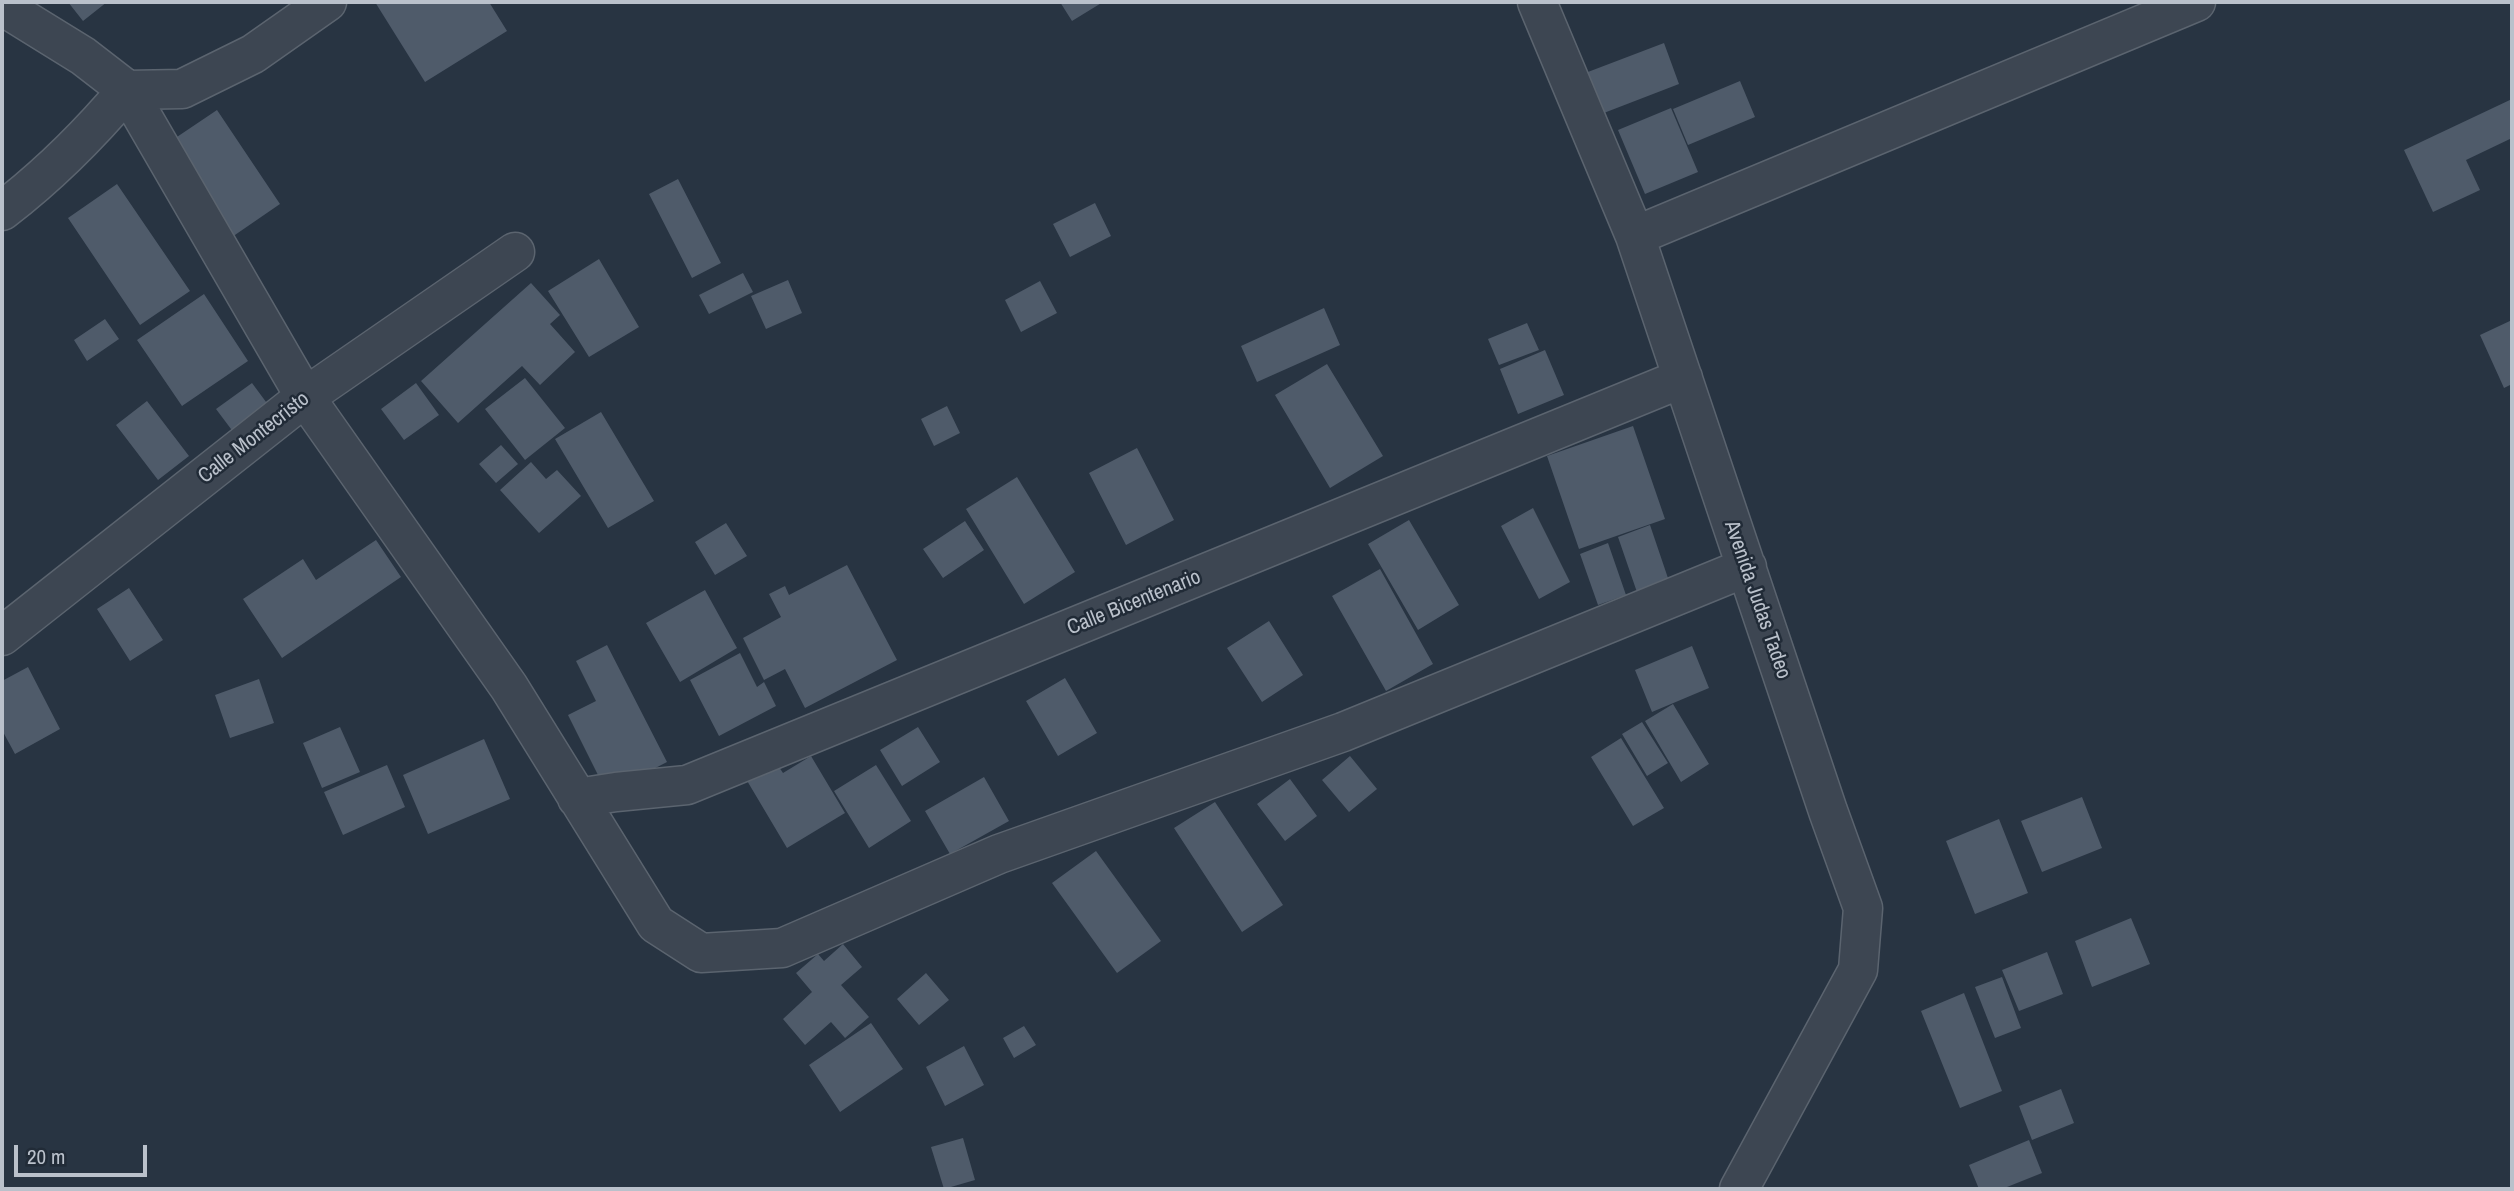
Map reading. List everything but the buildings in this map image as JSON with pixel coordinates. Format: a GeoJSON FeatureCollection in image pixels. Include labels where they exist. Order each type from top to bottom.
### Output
{"type":"FeatureCollection","features":[{"type":"Feature","properties":{"kind":"street","name":"Avenida Judas Tadeo"},"geometry":{"type":"LineString","coordinates":[[1537,2],[1635,236],[1863,908],[1858,970],[1739,1189]]}},
{"type":"Feature","properties":{"kind":"street"},"geometry":{"type":"LineString","coordinates":[[1635,236],[2196,2]]}},
{"type":"Feature","properties":{"kind":"street"},"geometry":{"type":"LineString","coordinates":[[2,211],[48,174],[93,131],[127,90],[182,89],[253,54],[323,3]]}},
{"type":"Feature","properties":{"kind":"street"},"geometry":{"type":"LineString","coordinates":[[2,6],[83,56],[127,90],[305,397],[509,687],[656,924],[701,953],[782,948],[999,854],[1343,732],[1747,567]]}},
{"type":"Feature","properties":{"kind":"street","name":"Calle Montecristo"},"geometry":{"type":"LineString","coordinates":[[2,636],[305,397],[515,252]]}},
{"type":"Feature","properties":{"kind":"street","name":"Calle Bicentenario"},"geometry":{"type":"LineString","coordinates":[[577,798],[687,785],[1683,378]]}}]}
